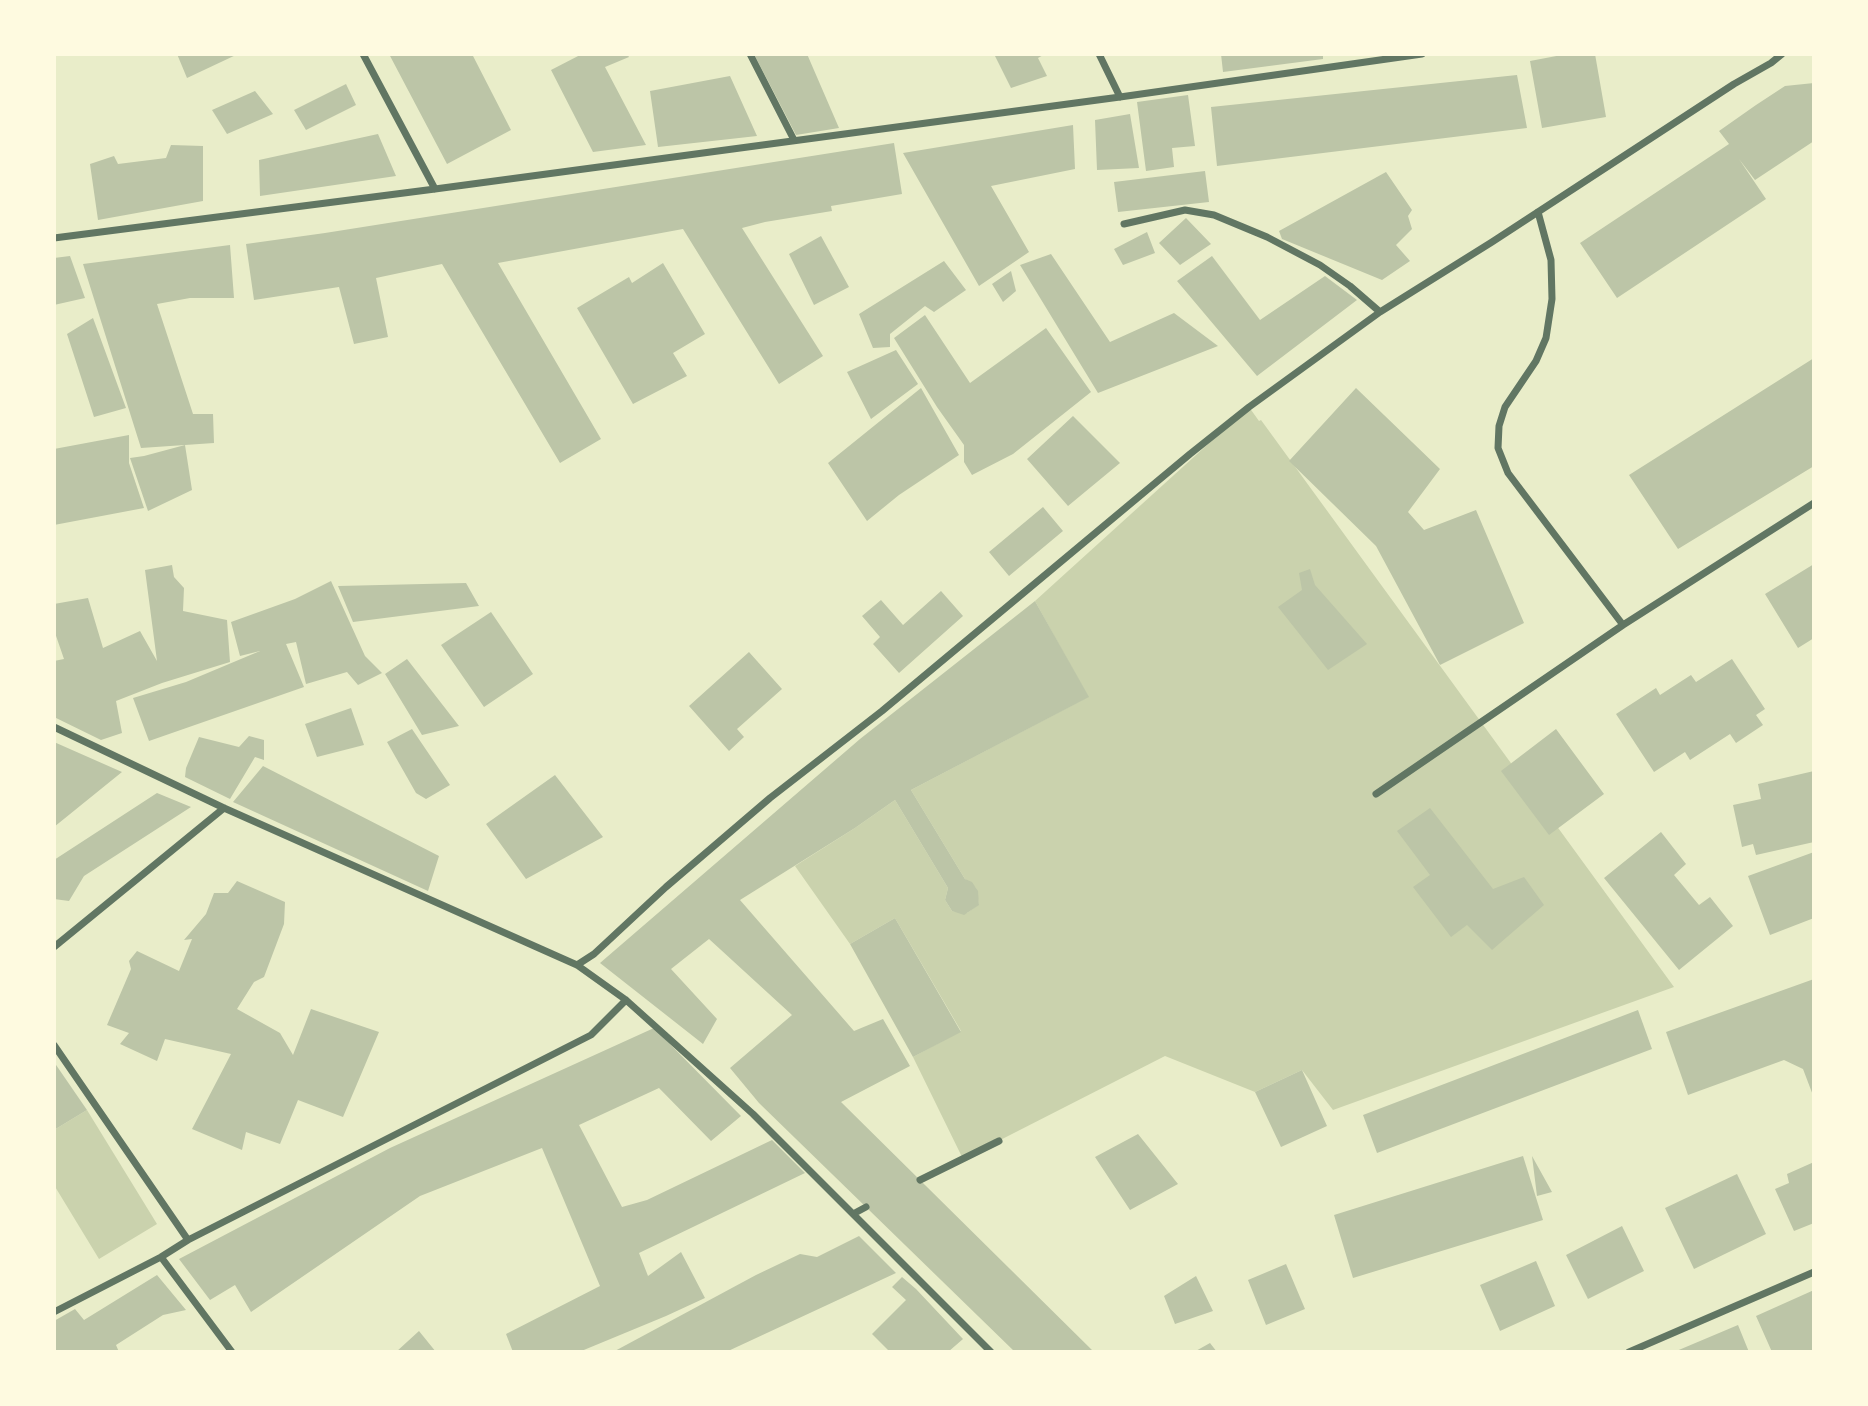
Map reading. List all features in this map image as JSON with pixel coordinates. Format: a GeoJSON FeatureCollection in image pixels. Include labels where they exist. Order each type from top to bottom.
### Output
{"type":"FeatureCollection","features":[{"type":"Feature","properties":{"kind":"street"},"geometry":{"type":"LineString","coordinates":[[363,54],[435,189]]}},
{"type":"Feature","properties":{"kind":"street"},"geometry":{"type":"LineString","coordinates":[[750,54],[793,140]]}},
{"type":"Feature","properties":{"kind":"street"},"geometry":{"type":"LineString","coordinates":[[1099,54],[1120,97]]}},
{"type":"Feature","properties":{"kind":"street"},"geometry":{"type":"LineString","coordinates":[[54,238],[1120,97],[1422,54]]}},
{"type":"Feature","properties":{"kind":"street"},"geometry":{"type":"LineString","coordinates":[[577,965],[594,954],[666,887],[770,798],[892,702],[1249,407],[1380,312],[1782,54]]}},
{"type":"Feature","properties":{"kind":"street"},"geometry":{"type":"LineString","coordinates":[[1124,224],[1185,210],[1214,215],[1267,237],[1320,265],[1380,312]]}},
{"type":"Feature","properties":{"kind":"street"},"geometry":{"type":"LineString","coordinates":[[1538,212],[1551,260],[1552,299],[1546,338],[1536,361],[1506,407],[1499,426],[1497,447],[1508,473],[1623,625]]}},
{"type":"Feature","properties":{"kind":"street"},"geometry":{"type":"LineString","coordinates":[[1376,794],[1623,625],[1814,503]]}},
{"type":"Feature","properties":{"kind":"street"},"geometry":{"type":"LineString","coordinates":[[54,727],[224,808],[577,965],[626,1000],[753,1114],[990,1352]]}},
{"type":"Feature","properties":{"kind":"street"},"geometry":{"type":"LineString","coordinates":[[54,947],[224,808]]}},
{"type":"Feature","properties":{"kind":"street"},"geometry":{"type":"LineString","coordinates":[[54,1312],[161,1257],[188,1240],[591,1035],[626,1000]]}},
{"type":"Feature","properties":{"kind":"street"},"geometry":{"type":"LineString","coordinates":[[54,1045],[188,1240]]}},
{"type":"Feature","properties":{"kind":"street"},"geometry":{"type":"LineString","coordinates":[[920,1180],[999,1141]]}},
{"type":"Feature","properties":{"kind":"street"},"geometry":{"type":"LineString","coordinates":[[853,1214],[866,1207]]}},
{"type":"Feature","properties":{"kind":"street"},"geometry":{"type":"LineString","coordinates":[[161,1257],[232,1352]]}},
{"type":"Feature","properties":{"kind":"street"},"geometry":{"type":"LineString","coordinates":[[1629,1352],[1814,1272]]}},
{"type":"Feature","properties":{"kind":"green space"},"geometry":{"type":"Polygon","coordinates":[[[1249,407],[1674,987],[1333,1110],[1302,1070],[1255,1092],[1165,1056],[963,1159],[913,1057],[961,1031],[895,918],[850,944],[795,866],[895,800],[948,888],[945,900],[952,911],[967,913],[979,904],[976,888],[965,879],[911,790],[1088,697],[1035,601],[1249,407]]]}},
{"type":"Feature","properties":{"kind":"green space"},"geometry":{"type":"Polygon","coordinates":[[[87,1110],[157,1224],[99,1259],[54,1185],[54,1130],[87,1110]]]}},
{"type":"Feature","properties":{"kind":"building"},"geometry":{"type":"Polygon","coordinates":[[[177,54],[238,54],[187,78],[177,54]]]}},
{"type":"Feature","properties":{"kind":"building"},"geometry":{"type":"Polygon","coordinates":[[[389,54],[472,54],[511,130],[447,164],[389,54]]]}},
{"type":"Feature","properties":{"kind":"building"},"geometry":{"type":"Polygon","coordinates":[[[582,54],[627,54],[629,57],[605,67],[646,145],[593,152],[551,70],[582,54]]]}},
{"type":"Feature","properties":{"kind":"building"},"geometry":{"type":"Polygon","coordinates":[[[754,54],[807,54],[839,128],[796,135],[754,54]]]}},
{"type":"Feature","properties":{"kind":"building"},"geometry":{"type":"Polygon","coordinates":[[[994,54],[1045,54],[1038,58],[1047,76],[1011,88],[994,54]]]}},
{"type":"Feature","properties":{"kind":"building"},"geometry":{"type":"Polygon","coordinates":[[[1221,54],[1323,54],[1323,59],[1223,72],[1221,54]]]}},
{"type":"Feature","properties":{"kind":"building"},"geometry":{"type":"Polygon","coordinates":[[[1567,54],[1595,54],[1606,117],[1542,128],[1530,61],[1567,54]]]}},
{"type":"Feature","properties":{"kind":"building"},"geometry":{"type":"Polygon","coordinates":[[[1517,75],[1527,128],[1217,166],[1211,107],[1517,75]]]}},
{"type":"Feature","properties":{"kind":"building"},"geometry":{"type":"Polygon","coordinates":[[[730,76],[757,136],[658,147],[650,91],[730,76]]]}},
{"type":"Feature","properties":{"kind":"building"},"geometry":{"type":"Polygon","coordinates":[[[1814,83],[1814,141],[1755,180],[1739,159],[1766,199],[1617,298],[1580,243],[1729,144],[1719,131],[1756,105],[1785,86],[1814,83]]]}},
{"type":"Feature","properties":{"kind":"building"},"geometry":{"type":"Polygon","coordinates":[[[346,84],[356,105],[306,130],[294,110],[346,84]]]}},
{"type":"Feature","properties":{"kind":"building"},"geometry":{"type":"Polygon","coordinates":[[[255,91],[273,114],[227,134],[212,110],[255,91]]]}},
{"type":"Feature","properties":{"kind":"building"},"geometry":{"type":"Polygon","coordinates":[[[1188,95],[1195,146],[1172,148],[1174,167],[1146,171],[1137,102],[1188,95]]]}},
{"type":"Feature","properties":{"kind":"building"},"geometry":{"type":"Polygon","coordinates":[[[1130,114],[1139,168],[1097,170],[1095,120],[1130,114]]]}},
{"type":"Feature","properties":{"kind":"building"},"geometry":{"type":"Polygon","coordinates":[[[1073,125],[1075,169],[991,186],[1029,252],[979,286],[903,153],[1073,125]]]}},
{"type":"Feature","properties":{"kind":"building"},"geometry":{"type":"Polygon","coordinates":[[[378,134],[396,176],[260,196],[259,160],[378,134]]]}},
{"type":"Feature","properties":{"kind":"building"},"geometry":{"type":"Polygon","coordinates":[[[894,143],[902,194],[831,206],[832,211],[742,228],[823,356],[779,384],[683,229],[498,263],[601,439],[560,463],[442,264],[376,278],[388,337],[354,344],[339,287],[254,300],[246,244],[894,143]]]}},
{"type":"Feature","properties":{"kind":"building"},"geometry":{"type":"Polygon","coordinates":[[[171,145],[203,146],[203,201],[98,220],[90,164],[114,156],[118,164],[166,158],[171,145]]]}},
{"type":"Feature","properties":{"kind":"building"},"geometry":{"type":"Polygon","coordinates":[[[1205,171],[1209,202],[1118,212],[1114,182],[1205,171]]]}},
{"type":"Feature","properties":{"kind":"building"},"geometry":{"type":"Polygon","coordinates":[[[1386,172],[1412,210],[1408,216],[1412,229],[1396,245],[1410,261],[1382,280],[1282,239],[1279,231],[1386,172]]]}},
{"type":"Feature","properties":{"kind":"building"},"geometry":{"type":"Polygon","coordinates":[[[1186,218],[1211,244],[1180,265],[1159,243],[1186,218]]]}},
{"type":"Feature","properties":{"kind":"building"},"geometry":{"type":"Polygon","coordinates":[[[1147,232],[1155,253],[1123,265],[1114,249],[1147,232]]]}},
{"type":"Feature","properties":{"kind":"building"},"geometry":{"type":"Polygon","coordinates":[[[821,236],[849,287],[814,305],[789,254],[821,236]]]}},
{"type":"Feature","properties":{"kind":"building"},"geometry":{"type":"Polygon","coordinates":[[[230,245],[234,298],[190,298],[157,304],[193,414],[213,414],[214,443],[141,448],[83,264],[230,245]]]}},
{"type":"Feature","properties":{"kind":"building"},"geometry":{"type":"Polygon","coordinates":[[[1051,254],[1110,342],[1174,313],[1218,346],[1098,393],[1020,265],[1051,254]]]}},
{"type":"Feature","properties":{"kind":"building"},"geometry":{"type":"Polygon","coordinates":[[[70,256],[85,298],[54,305],[54,258],[70,256]]]}},
{"type":"Feature","properties":{"kind":"building"},"geometry":{"type":"Polygon","coordinates":[[[1212,256],[1260,320],[1325,276],[1357,300],[1257,376],[1177,281],[1212,256]]]}},
{"type":"Feature","properties":{"kind":"building"},"geometry":{"type":"Polygon","coordinates":[[[944,261],[966,290],[934,312],[925,306],[890,334],[890,347],[873,348],[859,314],[944,261]]]}},
{"type":"Feature","properties":{"kind":"building"},"geometry":{"type":"Polygon","coordinates":[[[663,263],[705,334],[673,353],[687,376],[633,404],[577,308],[629,277],[632,283],[663,263]]]}},
{"type":"Feature","properties":{"kind":"building"},"geometry":{"type":"Polygon","coordinates":[[[1011,271],[1016,291],[1003,302],[992,284],[1011,271]]]}},
{"type":"Feature","properties":{"kind":"building"},"geometry":{"type":"Polygon","coordinates":[[[925,315],[970,383],[1046,328],[1091,392],[1013,454],[972,475],[964,462],[964,445],[894,338],[925,315]]]}},
{"type":"Feature","properties":{"kind":"building"},"geometry":{"type":"Polygon","coordinates":[[[93,318],[126,408],[94,417],[67,334],[93,318]]]}},
{"type":"Feature","properties":{"kind":"building"},"geometry":{"type":"Polygon","coordinates":[[[896,350],[918,384],[871,419],[847,372],[896,350]]]}},
{"type":"Feature","properties":{"kind":"building"},"geometry":{"type":"Polygon","coordinates":[[[1814,358],[1814,466],[1678,549],[1629,475],[1814,358]]]}},
{"type":"Feature","properties":{"kind":"building"},"geometry":{"type":"Polygon","coordinates":[[[921,388],[959,455],[899,495],[867,521],[828,463],[921,388]]]}},
{"type":"Feature","properties":{"kind":"building"},"geometry":{"type":"Polygon","coordinates":[[[1356,388],[1440,469],[1408,512],[1424,530],[1476,510],[1524,623],[1440,665],[1376,546],[1289,461],[1356,388]]]}},
{"type":"Feature","properties":{"kind":"building"},"geometry":{"type":"Polygon","coordinates":[[[1073,416],[1120,463],[1068,506],[1027,459],[1073,416]]]}},
{"type":"Feature","properties":{"kind":"building"},"geometry":{"type":"Polygon","coordinates":[[[129,435],[129,463],[144,508],[54,525],[54,449],[129,435]]]}},
{"type":"Feature","properties":{"kind":"building"},"geometry":{"type":"Polygon","coordinates":[[[185,445],[192,490],[148,511],[130,458],[185,445]]]}},
{"type":"Feature","properties":{"kind":"building"},"geometry":{"type":"Polygon","coordinates":[[[1043,507],[1063,531],[1009,576],[989,552],[1043,507]]]}},
{"type":"Feature","properties":{"kind":"building"},"geometry":{"type":"Polygon","coordinates":[[[1814,564],[1814,638],[1798,648],[1765,594],[1814,564]]]}},
{"type":"Feature","properties":{"kind":"building"},"geometry":{"type":"Polygon","coordinates":[[[172,565],[174,577],[184,588],[183,611],[227,620],[230,662],[162,683],[116,701],[122,733],[101,740],[54,717],[54,661],[64,659],[54,630],[54,604],[88,598],[103,648],[140,631],[157,661],[145,570],[172,565]]]}},
{"type":"Feature","properties":{"kind":"building"},"geometry":{"type":"Polygon","coordinates":[[[1310,569],[1315,585],[1367,644],[1328,670],[1278,607],[1302,590],[1299,573],[1310,569]]]}},
{"type":"Feature","properties":{"kind":"building"},"geometry":{"type":"Polygon","coordinates":[[[331,581],[365,656],[382,673],[358,685],[347,672],[306,684],[296,642],[286,644],[304,687],[149,741],[133,698],[186,682],[260,651],[240,656],[231,622],[295,599],[331,581]]]}},
{"type":"Feature","properties":{"kind":"building"},"geometry":{"type":"Polygon","coordinates":[[[466,583],[479,606],[353,622],[338,586],[466,583]]]}},
{"type":"Feature","properties":{"kind":"building"},"geometry":{"type":"Polygon","coordinates":[[[941,591],[963,616],[899,673],[873,644],[880,637],[862,616],[881,600],[903,625],[941,591]]]}},
{"type":"Feature","properties":{"kind":"building"},"geometry":{"type":"Polygon","coordinates":[[[1035,601],[1089,697],[911,790],[965,879],[972,882],[978,891],[979,905],[964,915],[952,911],[945,900],[948,888],[895,800],[740,900],[854,1031],[883,1019],[910,1066],[841,1102],[1094,1352],[1015,1352],[759,1103],[730,1068],[792,1015],[709,939],[671,969],[717,1019],[703,1044],[600,963],[860,739],[1035,601]]]}},
{"type":"Feature","properties":{"kind":"building"},"geometry":{"type":"Polygon","coordinates":[[[491,612],[533,674],[484,707],[441,645],[491,612]]]}},
{"type":"Feature","properties":{"kind":"building"},"geometry":{"type":"Polygon","coordinates":[[[749,652],[782,689],[737,729],[744,737],[729,751],[689,706],[749,652]]]}},
{"type":"Feature","properties":{"kind":"building"},"geometry":{"type":"Polygon","coordinates":[[[407,659],[459,726],[422,735],[385,674],[407,659]]]}},
{"type":"Feature","properties":{"kind":"building"},"geometry":{"type":"Polygon","coordinates":[[[1732,659],[1765,709],[1756,715],[1763,725],[1736,743],[1730,734],[1690,760],[1685,752],[1654,772],[1616,714],[1656,688],[1660,695],[1691,675],[1696,682],[1732,659]]]}},
{"type":"Feature","properties":{"kind":"building"},"geometry":{"type":"Polygon","coordinates":[[[351,708],[364,745],[317,757],[305,724],[351,708]]]}},
{"type":"Feature","properties":{"kind":"building"},"geometry":{"type":"Polygon","coordinates":[[[412,729],[450,785],[426,799],[416,793],[387,742],[412,729]]]}},
{"type":"Feature","properties":{"kind":"building"},"geometry":{"type":"Polygon","coordinates":[[[1556,729],[1604,794],[1549,835],[1501,771],[1556,729]]]}},
{"type":"Feature","properties":{"kind":"building"},"geometry":{"type":"Polygon","coordinates":[[[249,736],[264,740],[264,760],[255,757],[230,799],[185,777],[199,737],[239,747],[249,736]]]}},
{"type":"Feature","properties":{"kind":"building"},"geometry":{"type":"Polygon","coordinates":[[[54,742],[122,772],[54,827],[54,742]]]}},
{"type":"Feature","properties":{"kind":"building"},"geometry":{"type":"Polygon","coordinates":[[[263,766],[439,856],[428,891],[233,802],[263,766]]]}},
{"type":"Feature","properties":{"kind":"building"},"geometry":{"type":"Polygon","coordinates":[[[1814,771],[1814,842],[1756,855],[1753,844],[1742,847],[1733,805],[1761,799],[1758,784],[1814,771]]]}},
{"type":"Feature","properties":{"kind":"building"},"geometry":{"type":"Polygon","coordinates":[[[555,775],[603,837],[526,879],[486,824],[555,775]]]}},
{"type":"Feature","properties":{"kind":"building"},"geometry":{"type":"Polygon","coordinates":[[[157,793],[191,807],[84,876],[69,901],[54,899],[54,860],[157,793]]]}},
{"type":"Feature","properties":{"kind":"building"},"geometry":{"type":"Polygon","coordinates":[[[1430,808],[1493,889],[1524,877],[1544,905],[1492,950],[1467,925],[1451,937],[1413,887],[1430,875],[1397,831],[1430,808]]]}},
{"type":"Feature","properties":{"kind":"building"},"geometry":{"type":"Polygon","coordinates":[[[1661,832],[1686,864],[1674,875],[1699,905],[1710,897],[1733,926],[1679,970],[1604,878],[1661,832]]]}},
{"type":"Feature","properties":{"kind":"building"},"geometry":{"type":"Polygon","coordinates":[[[1814,852],[1814,918],[1770,935],[1748,876],[1814,852]]]}},
{"type":"Feature","properties":{"kind":"building"},"geometry":{"type":"Polygon","coordinates":[[[237,881],[285,902],[284,924],[264,977],[254,982],[237,1009],[280,1033],[293,1055],[311,1009],[379,1032],[343,1117],[298,1100],[280,1144],[246,1132],[242,1150],[192,1129],[231,1054],[165,1039],[157,1061],[120,1044],[129,1033],[107,1025],[131,969],[129,961],[137,951],[179,971],[192,939],[184,940],[206,914],[214,893],[228,893],[237,881]]]}},
{"type":"Feature","properties":{"kind":"building"},"geometry":{"type":"Polygon","coordinates":[[[895,918],[961,1032],[913,1057],[850,944],[895,918]]]}},
{"type":"Feature","properties":{"kind":"building"},"geometry":{"type":"Polygon","coordinates":[[[1814,979],[1814,1098],[1803,1069],[1784,1060],[1688,1095],[1666,1032],[1814,979]]]}},
{"type":"Feature","properties":{"kind":"building"},"geometry":{"type":"Polygon","coordinates":[[[1638,1010],[1652,1049],[1377,1153],[1363,1115],[1638,1010]]]}},
{"type":"Feature","properties":{"kind":"building"},"geometry":{"type":"Polygon","coordinates":[[[654,1028],[741,1116],[711,1141],[659,1088],[579,1125],[622,1207],[647,1200],[772,1140],[805,1173],[639,1253],[648,1276],[681,1252],[705,1298],[579,1352],[513,1352],[506,1334],[600,1286],[542,1148],[420,1196],[251,1312],[235,1285],[210,1300],[179,1259],[390,1148],[654,1028]]]}},
{"type":"Feature","properties":{"kind":"building"},"geometry":{"type":"Polygon","coordinates":[[[54,1062],[87,1110],[54,1130],[54,1062]]]}},
{"type":"Feature","properties":{"kind":"building"},"geometry":{"type":"Polygon","coordinates":[[[1302,1070],[1327,1126],[1281,1147],[1255,1092],[1302,1070]]]}},
{"type":"Feature","properties":{"kind":"building"},"geometry":{"type":"Polygon","coordinates":[[[1138,1134],[1178,1184],[1130,1210],[1095,1157],[1138,1134]]]}},
{"type":"Feature","properties":{"kind":"building"},"geometry":{"type":"Polygon","coordinates":[[[1523,1156],[1543,1220],[1353,1278],[1334,1215],[1523,1156]]]}},
{"type":"Feature","properties":{"kind":"building"},"geometry":{"type":"Polygon","coordinates":[[[1532,1156],[1552,1192],[1537,1196],[1532,1156]]]}},
{"type":"Feature","properties":{"kind":"building"},"geometry":{"type":"Polygon","coordinates":[[[1814,1162],[1814,1223],[1794,1231],[1775,1189],[1789,1183],[1787,1174],[1814,1162]]]}},
{"type":"Feature","properties":{"kind":"building"},"geometry":{"type":"Polygon","coordinates":[[[1737,1174],[1766,1234],[1694,1269],[1665,1208],[1737,1174]]]}},
{"type":"Feature","properties":{"kind":"building"},"geometry":{"type":"Polygon","coordinates":[[[1622,1226],[1644,1271],[1588,1299],[1566,1255],[1622,1226]]]}},
{"type":"Feature","properties":{"kind":"building"},"geometry":{"type":"Polygon","coordinates":[[[859,1236],[896,1273],[726,1352],[613,1352],[800,1254],[817,1257],[859,1236]]]}},
{"type":"Feature","properties":{"kind":"building"},"geometry":{"type":"Polygon","coordinates":[[[1536,1261],[1555,1306],[1500,1331],[1480,1285],[1536,1261]]]}},
{"type":"Feature","properties":{"kind":"building"},"geometry":{"type":"Polygon","coordinates":[[[1286,1264],[1305,1309],[1266,1325],[1248,1280],[1286,1264]]]}},
{"type":"Feature","properties":{"kind":"building"},"geometry":{"type":"Polygon","coordinates":[[[157,1275],[186,1310],[163,1315],[116,1345],[119,1352],[54,1352],[54,1321],[75,1309],[84,1320],[157,1275]]]}},
{"type":"Feature","properties":{"kind":"building"},"geometry":{"type":"Polygon","coordinates":[[[1196,1276],[1213,1311],[1175,1324],[1164,1296],[1196,1276]]]}},
{"type":"Feature","properties":{"kind":"building"},"geometry":{"type":"Polygon","coordinates":[[[902,1277],[963,1339],[948,1352],[890,1352],[872,1334],[906,1300],[892,1287],[902,1277]]]}},
{"type":"Feature","properties":{"kind":"building"},"geometry":{"type":"Polygon","coordinates":[[[1814,1290],[1814,1352],[1772,1352],[1756,1316],[1814,1290]]]}},
{"type":"Feature","properties":{"kind":"building"},"geometry":{"type":"Polygon","coordinates":[[[1738,1325],[1749,1352],[1674,1352],[1738,1325]]]}},
{"type":"Feature","properties":{"kind":"building"},"geometry":{"type":"Polygon","coordinates":[[[419,1331],[436,1352],[396,1352],[419,1331]]]}},
{"type":"Feature","properties":{"kind":"building"},"geometry":{"type":"Polygon","coordinates":[[[1210,1343],[1217,1352],[1194,1352],[1210,1343]]]}}]}
